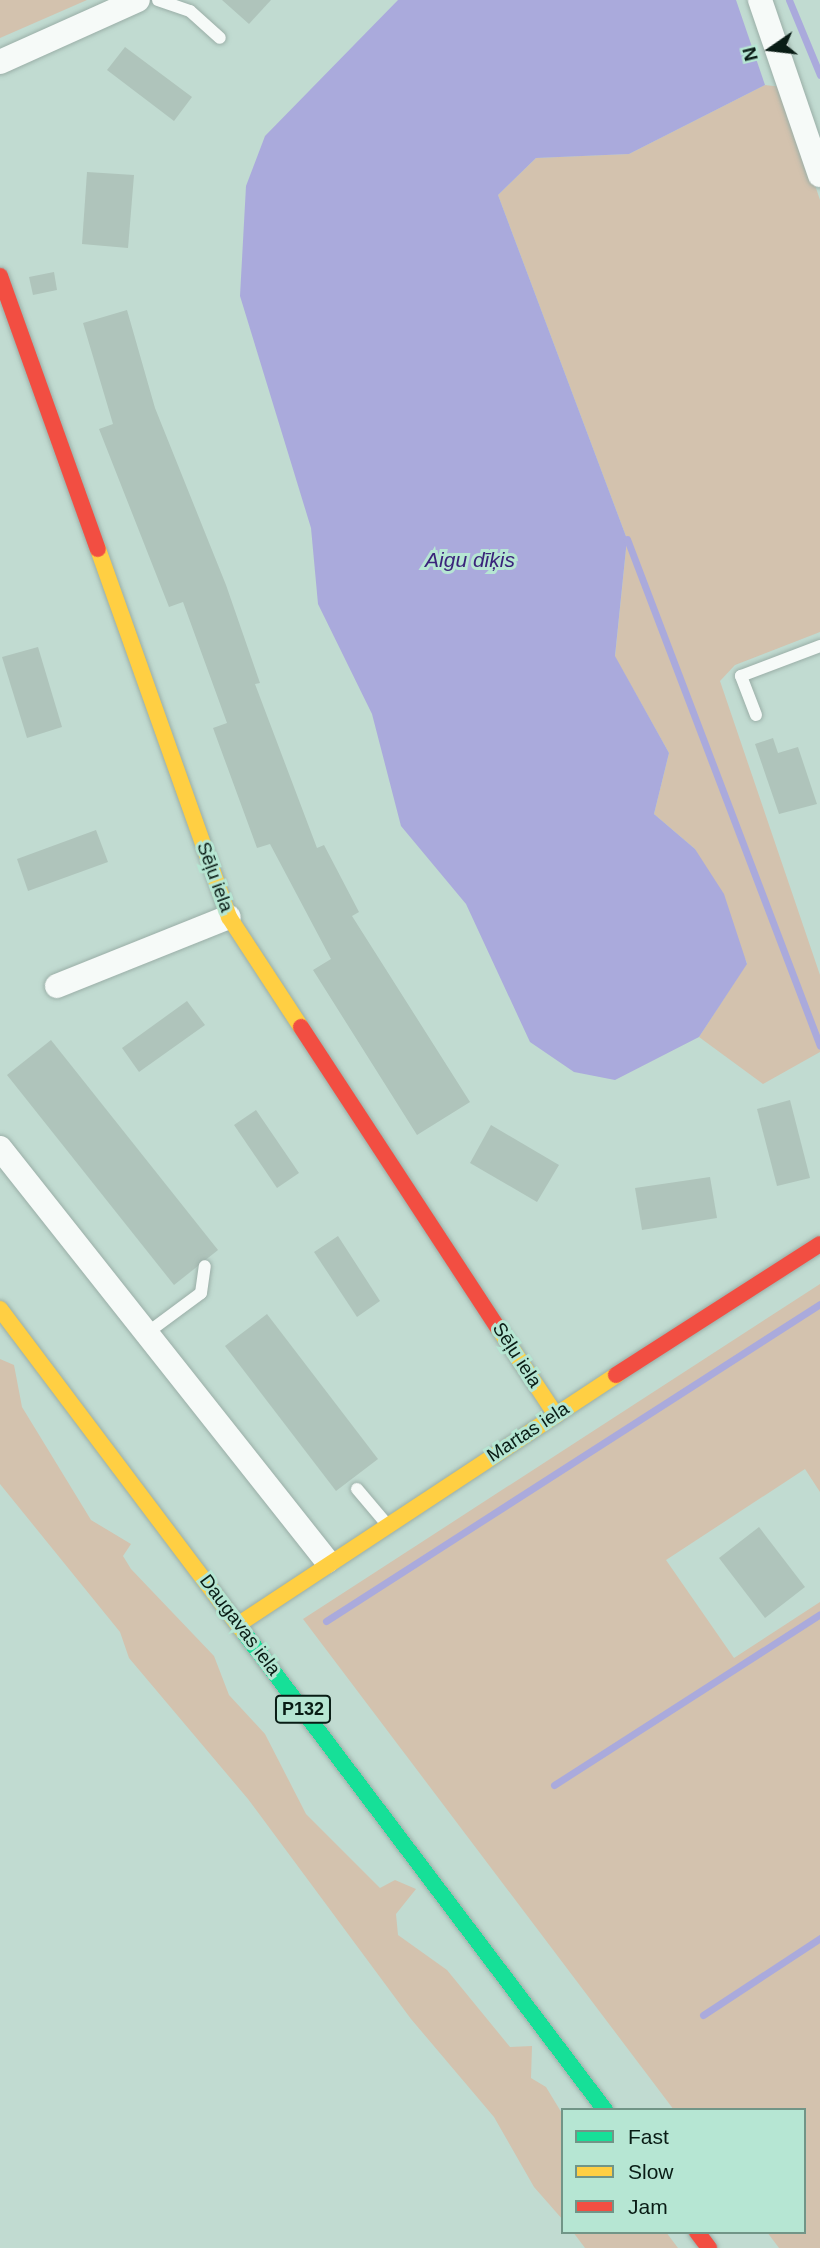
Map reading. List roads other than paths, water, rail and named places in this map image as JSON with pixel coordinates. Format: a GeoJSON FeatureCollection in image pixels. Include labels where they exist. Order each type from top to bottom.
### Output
{"type":"FeatureCollection","features":[{"type":"Feature","properties":{"kind":"street"},"geometry":{"type":"LineString","coordinates":[[0,62],[138,0]]}},
{"type":"Feature","properties":{"kind":"street"},"geometry":{"type":"LineString","coordinates":[[760,0],[820,175]]}},
{"type":"Feature","properties":{"kind":"street","name":"Sēļu iela"},"geometry":{"type":"LineString","coordinates":[[0,278],[229,917],[556,1415]]}},
{"type":"Feature","properties":{"kind":"street"},"geometry":{"type":"LineString","coordinates":[[57,986],[229,917]]}},
{"type":"Feature","properties":{"kind":"street"},"geometry":{"type":"LineString","coordinates":[[0,1148],[327,1561]]}},
{"type":"Feature","properties":{"kind":"street","name":"Martas iela"},"geometry":{"type":"LineString","coordinates":[[239,1624],[327,1561],[820,1244]]}},
{"type":"Feature","properties":{"kind":"street","name":"Daugavas iela"},"geometry":{"type":"LineString","coordinates":[[0,1309],[603,2108]]}},
{"type":"Feature","properties":{"kind":"lane"},"geometry":{"type":"LineString","coordinates":[[158,0],[190,11],[220,38]]}},
{"type":"Feature","properties":{"kind":"lane"},"geometry":{"type":"LineString","coordinates":[[756,715],[741,676],[820,646]]}},
{"type":"Feature","properties":{"kind":"lane"},"geometry":{"type":"LineString","coordinates":[[147,1334],[201,1293],[205,1266]]}},
{"type":"Feature","properties":{"kind":"lane"},"geometry":{"type":"LineString","coordinates":[[357,1489],[386,1523]]}},
{"type":"Feature","properties":{"kind":"water","name":"Aigu dīķis"},"geometry":{"type":"Polygon","coordinates":[[[398,0],[736,0],[765,85],[629,154],[536,158],[498,195],[627,539],[615,656],[669,753],[654,814],[695,849],[724,894],[747,964],[699,1037],[615,1080],[574,1072],[530,1042],[466,904],[401,826],[372,714],[318,604],[311,528],[240,296],[246,186],[265,136],[398,0]]]}},
{"type":"Feature","properties":{"kind":"waterway"},"geometry":{"type":"LineString","coordinates":[[789,0],[820,75]]}},
{"type":"Feature","properties":{"kind":"waterway"},"geometry":{"type":"LineString","coordinates":[[627,539],[820,1046]]}},
{"type":"Feature","properties":{"kind":"waterway"},"geometry":{"type":"LineString","coordinates":[[326,1621],[820,1304]]}},
{"type":"Feature","properties":{"kind":"waterway"},"geometry":{"type":"LineString","coordinates":[[554,1785],[820,1614]]}},
{"type":"Feature","properties":{"kind":"waterway"},"geometry":{"type":"LineString","coordinates":[[703,2015],[820,1938]]}}]}
